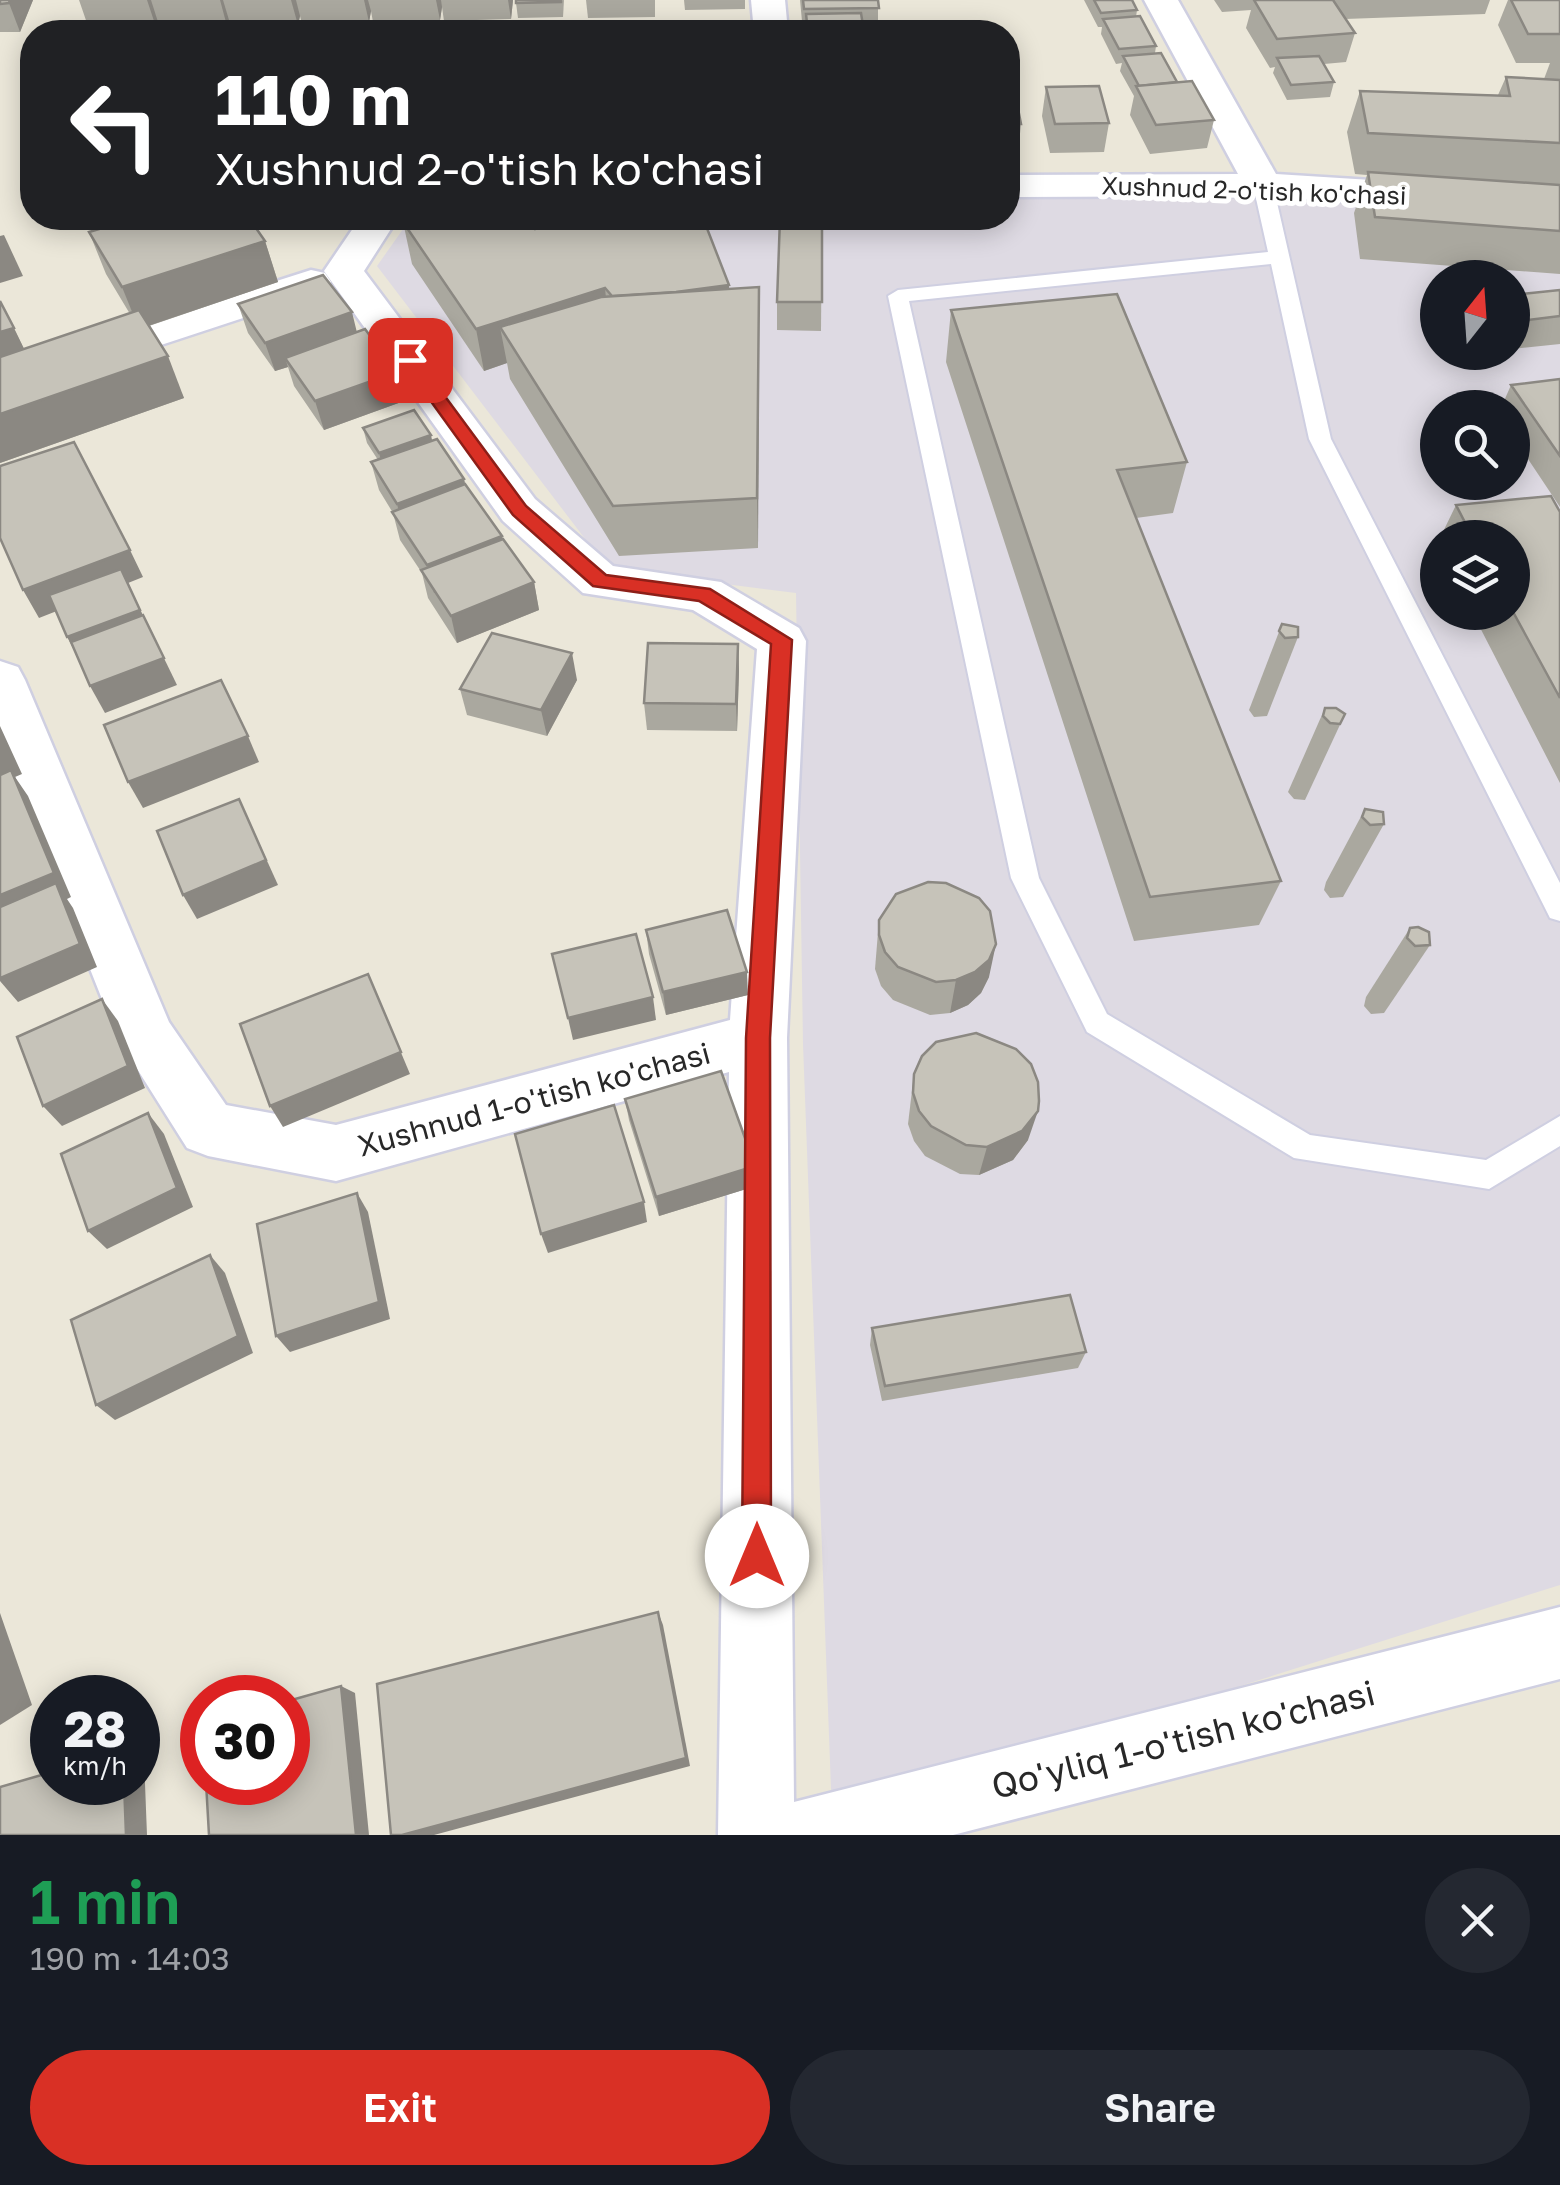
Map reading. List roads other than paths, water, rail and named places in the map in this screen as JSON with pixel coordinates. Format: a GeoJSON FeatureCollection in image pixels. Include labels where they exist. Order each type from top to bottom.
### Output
{"type":"FeatureCollection","features":[{"type":"Feature","properties":{"kind":"street"},"geometry":{"type":"LineString","coordinates":[[1162,0],[1263,185]]}},
{"type":"Feature","properties":{"kind":"street","name":"Xushnud 2-o'tish ko'chasi"},"geometry":{"type":"LineString","coordinates":[[1020,186],[1263,185],[1560,204]]}},
{"type":"Feature","properties":{"kind":"street"},"geometry":{"type":"LineString","coordinates":[[0,384],[344,271],[371,230]]}},
{"type":"Feature","properties":{"kind":"street"},"geometry":{"type":"LineString","coordinates":[[344,271],[519,510],[600,581],[704,594],[782,640],[758,1038],[756,1835]]}},
{"type":"Feature","properties":{"kind":"street","name":"Xushnud 1-o'tish ko'chasi"},"geometry":{"type":"LineString","coordinates":[[0,680],[146,1038],[208,1129],[336,1153],[758,1038]]}},
{"type":"Feature","properties":{"kind":"street","name":"Qo'yliq 1-o'tish ko'chasi"},"geometry":{"type":"LineString","coordinates":[[806,1835],[1560,1643]]}},
{"type":"Feature","properties":{"kind":"lane"},"geometry":{"type":"LineString","coordinates":[[1263,185],[1320,439],[1560,910]]}},
{"type":"Feature","properties":{"kind":"lane"},"geometry":{"type":"LineString","coordinates":[[1279,258],[1050,289],[898,296],[1026,878],[1097,1023],[1305,1148],[1490,1176],[1560,1130]]}}]}
